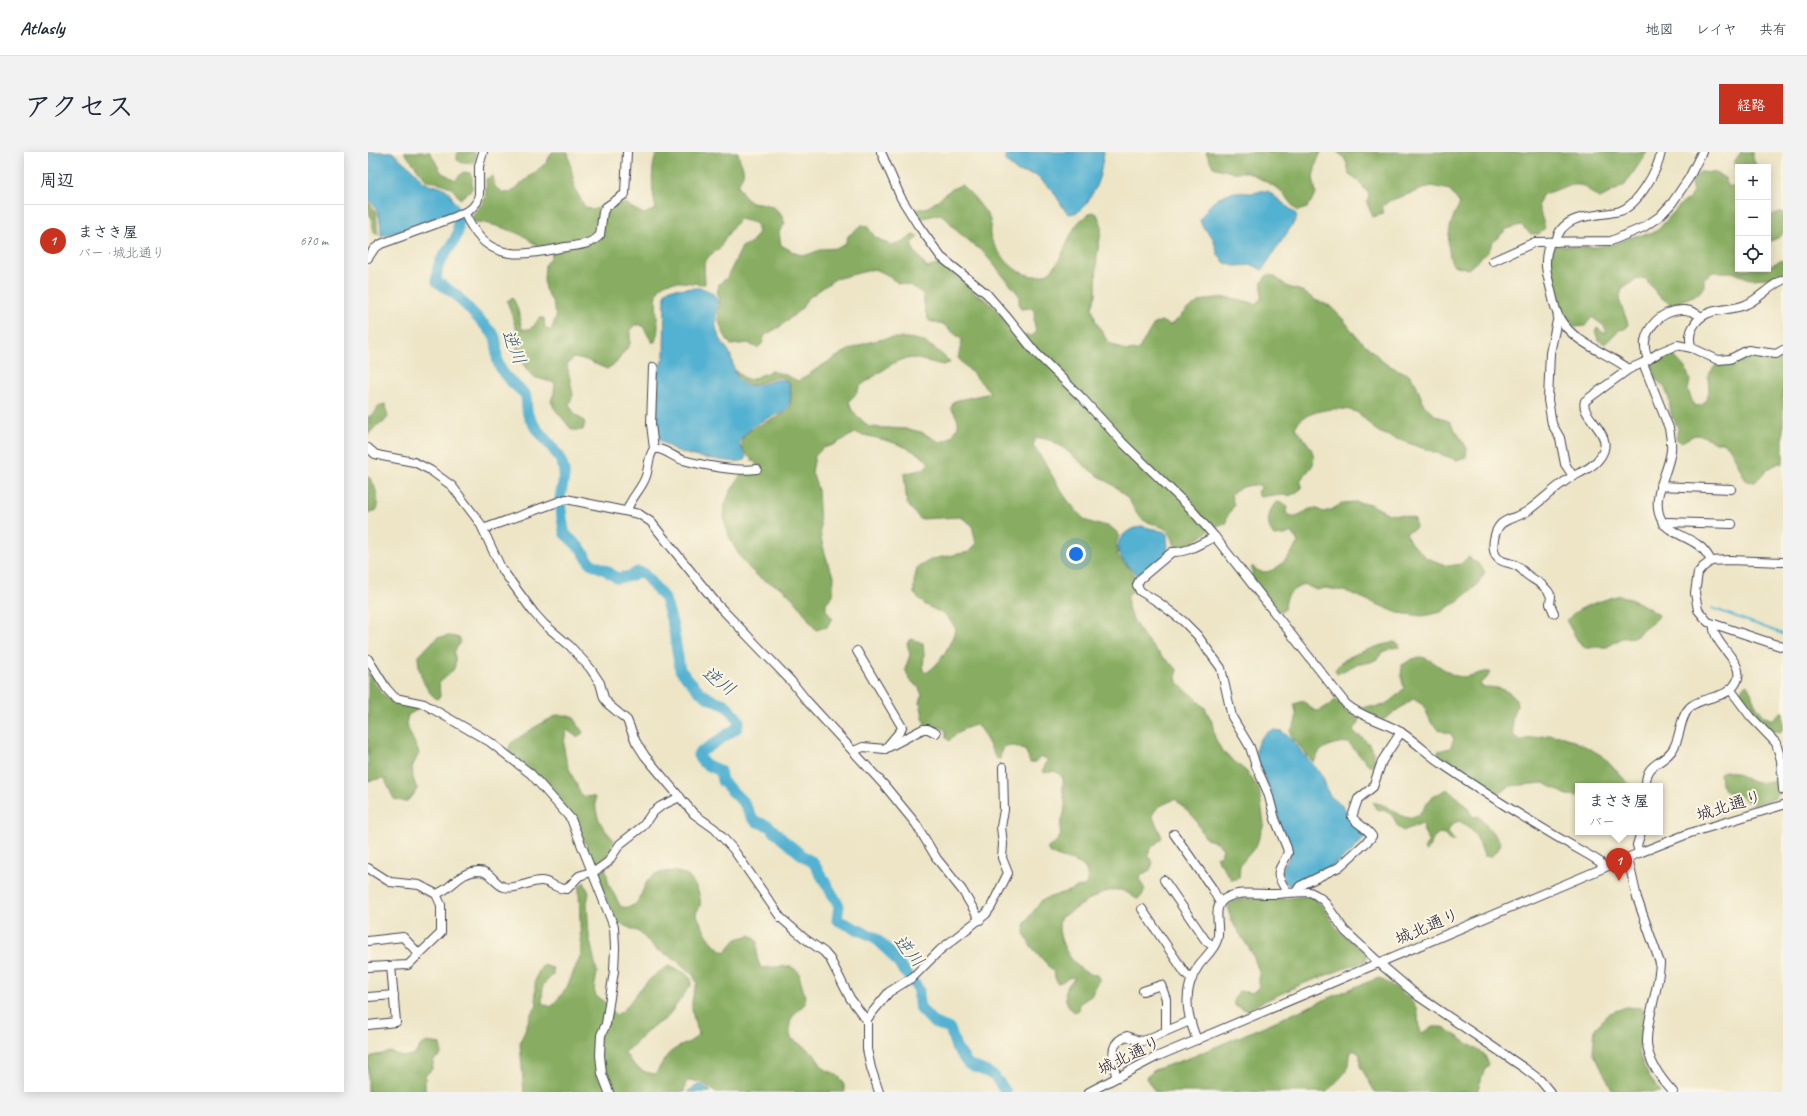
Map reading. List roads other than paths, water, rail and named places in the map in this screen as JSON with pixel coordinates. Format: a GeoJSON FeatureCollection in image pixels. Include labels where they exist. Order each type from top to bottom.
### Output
{"type":"FeatureCollection","features":[{"type":"Feature","properties":{"kind":"street"},"geometry":{"type":"LineString","coordinates":[[368,258],[374,249],[381,244],[460,215],[471,209],[477,202],[479,166],[483,152]]}},
{"type":"Feature","properties":{"kind":"street"},"geometry":{"type":"LineString","coordinates":[[460,215],[472,226],[489,247],[515,254],[591,243],[600,235],[603,212],[606,207],[625,194],[627,152]]}},
{"type":"Feature","properties":{"kind":"street"},"geometry":{"type":"LineString","coordinates":[[881,152],[901,198],[941,257],[996,303],[1035,352],[1082,398],[1122,442],[1177,495],[1214,537],[1346,704],[1363,716],[1401,732],[1441,764],[1510,810],[1600,862],[1602,868]]}},
{"type":"Feature","properties":{"kind":"street"},"geometry":{"type":"LineString","coordinates":[[1629,369],[1576,337],[1558,316],[1546,272],[1545,262],[1557,236],[1563,228],[1576,218],[1621,210],[1636,201],[1651,176],[1661,152]]}},
{"type":"Feature","properties":{"kind":"street"},"geometry":{"type":"LineString","coordinates":[[1493,261],[1529,244],[1610,241],[1634,232],[1653,222],[1672,204],[1689,178],[1702,152]]}},
{"type":"Feature","properties":{"kind":"street"},"geometry":{"type":"LineString","coordinates":[[1692,348],[1690,343],[1691,331],[1701,317],[1718,310],[1745,306],[1753,302],[1783,280]]}},
{"type":"Feature","properties":{"kind":"street"},"geometry":{"type":"LineString","coordinates":[[1701,317],[1689,310],[1672,311],[1659,317],[1647,335],[1645,342],[1645,362],[1669,428],[1671,440],[1668,463],[1660,486],[1658,508],[1663,524],[1667,528],[1699,545],[1711,562]]}},
{"type":"Feature","properties":{"kind":"street"},"geometry":{"type":"LineString","coordinates":[[1558,316],[1550,353],[1548,400],[1552,424],[1560,438],[1565,464],[1573,476]]}},
{"type":"Feature","properties":{"kind":"street"},"geometry":{"type":"LineString","coordinates":[[1554,613],[1550,604],[1551,599],[1549,592],[1520,568],[1500,560],[1494,552],[1494,541],[1497,529],[1502,524],[1525,512],[1573,476],[1578,475],[1589,468],[1601,456],[1603,450],[1602,434],[1584,408],[1585,401],[1629,369],[1677,345],[1692,348],[1718,360],[1730,359],[1748,350],[1776,354],[1783,350]]}},
{"type":"Feature","properties":{"kind":"street"},"geometry":{"type":"LineString","coordinates":[[627,512],[632,498],[641,487],[654,449],[651,424],[653,367]]}},
{"type":"Feature","properties":{"kind":"street"},"geometry":{"type":"LineString","coordinates":[[368,448],[375,454],[414,462],[447,481],[483,529],[498,563],[512,585],[544,624],[570,646],[590,668],[600,683],[604,698],[609,705],[624,716],[636,742],[680,797],[694,814],[716,830],[733,849],[781,918],[804,938],[824,952],[830,959],[854,1004],[867,1020],[868,1049],[871,1068],[879,1092]]}},
{"type":"Feature","properties":{"kind":"street"},"geometry":{"type":"LineString","coordinates":[[654,449],[661,449],[675,457],[703,464],[757,469]]}},
{"type":"Feature","properties":{"kind":"street"},"geometry":{"type":"LineString","coordinates":[[1660,486],[1731,489]]}},
{"type":"Feature","properties":{"kind":"street"},"geometry":{"type":"LineString","coordinates":[[483,529],[566,499],[639,514],[651,522],[717,604],[791,681],[807,701],[854,751],[916,824],[937,859],[962,890],[980,920]]}},
{"type":"Feature","properties":{"kind":"street"},"geometry":{"type":"LineString","coordinates":[[1663,524],[1667,522],[1732,524]]}},
{"type":"Feature","properties":{"kind":"street"},"geometry":{"type":"LineString","coordinates":[[1214,537],[1190,550],[1181,553],[1172,552],[1140,580],[1137,585],[1140,590],[1183,621],[1197,635],[1221,668],[1232,717],[1250,747],[1256,766],[1268,792],[1275,819],[1287,848],[1288,853],[1279,868],[1278,875],[1279,879],[1292,892]]}},
{"type":"Feature","properties":{"kind":"street"},"geometry":{"type":"LineString","coordinates":[[1783,562],[1730,560],[1711,562],[1703,567],[1698,573],[1695,593],[1696,602],[1702,616],[1708,622],[1783,647]]}},
{"type":"Feature","properties":{"kind":"street"},"geometry":{"type":"LineString","coordinates":[[1646,783],[1647,775],[1650,769],[1673,751],[1683,720],[1689,709],[1698,703],[1722,695],[1730,690],[1738,679],[1737,668],[1717,638],[1713,630],[1714,624]]}},
{"type":"Feature","properties":{"kind":"street"},"geometry":{"type":"LineString","coordinates":[[857,651],[902,727],[885,749]]}},
{"type":"Feature","properties":{"kind":"street"},"geometry":{"type":"LineString","coordinates":[[368,659],[386,688],[395,698],[424,704],[437,710],[490,742],[531,774],[571,819],[614,927],[615,948],[610,998],[606,1024],[601,1035],[600,1055],[602,1074],[609,1092]]}},
{"type":"Feature","properties":{"kind":"street"},"geometry":{"type":"LineString","coordinates":[[1730,690],[1751,717],[1776,743],[1782,760],[1783,790]]}},
{"type":"Feature","properties":{"kind":"street"},"geometry":{"type":"LineString","coordinates":[[854,751],[863,747],[885,749],[923,729],[928,729],[936,733]]}},
{"type":"Feature","properties":{"kind":"street"},"geometry":{"type":"LineString","coordinates":[[1292,892],[1300,886],[1339,867],[1370,839],[1372,836],[1371,834],[1364,827],[1357,824],[1352,817],[1358,799],[1373,787],[1382,761],[1401,732]]}},
{"type":"Feature","properties":{"kind":"street"},"geometry":{"type":"LineString","coordinates":[[867,1020],[888,992],[912,978],[940,950],[980,920],[991,907],[1008,873],[1002,858],[1003,844],[1001,827],[1004,810],[1003,767]]}},
{"type":"Feature","properties":{"kind":"street"},"geometry":{"type":"LineString","coordinates":[[436,894],[448,887],[460,876],[478,871],[484,872],[504,887],[511,888],[542,881],[562,889],[569,887],[579,876],[592,872],[608,862],[620,844],[643,826],[652,813],[661,806],[680,797]]}},
{"type":"Feature","properties":{"kind":"street","name":"城北通り"},"geometry":{"type":"LineString","coordinates":[[1092,1091],[1116,1077],[1197,1040],[1602,868],[1690,833],[1783,805]]}},
{"type":"Feature","properties":{"kind":"street"},"geometry":{"type":"LineString","coordinates":[[1174,834],[1212,888],[1220,903]]}},
{"type":"Feature","properties":{"kind":"street"},"geometry":{"type":"LineString","coordinates":[[1639,853],[1637,845],[1641,835]]}},
{"type":"Feature","properties":{"kind":"street"},"geometry":{"type":"LineString","coordinates":[[1628,858],[1637,898],[1660,963],[1660,974],[1647,1033],[1647,1044],[1655,1066],[1673,1092]]}},
{"type":"Feature","properties":{"kind":"street"},"geometry":{"type":"LineString","coordinates":[[368,868],[390,882],[419,885],[436,894],[441,905],[441,933],[408,965],[368,967]]}},
{"type":"Feature","properties":{"kind":"street"},"geometry":{"type":"LineString","coordinates":[[1164,880],[1206,941],[1214,946]]}},
{"type":"Feature","properties":{"kind":"street"},"geometry":{"type":"LineString","coordinates":[[1197,1040],[1187,1011],[1187,997],[1192,979],[1199,966],[1214,946],[1219,934],[1217,912],[1220,903],[1225,899],[1240,894],[1310,892],[1316,894],[1324,901],[1345,931],[1379,963],[1418,996],[1524,1068],[1540,1080],[1550,1092]]}},
{"type":"Feature","properties":{"kind":"street"},"geometry":{"type":"LineString","coordinates":[[1142,909],[1185,973],[1192,979]]}},
{"type":"Feature","properties":{"kind":"street"},"geometry":{"type":"LineString","coordinates":[[368,940],[403,937],[419,954]]}},
{"type":"Feature","properties":{"kind":"street"},"geometry":{"type":"LineString","coordinates":[[368,1025],[396,1022],[391,966]]}},
{"type":"Feature","properties":{"kind":"street"},"geometry":{"type":"LineString","coordinates":[[1143,991],[1161,986],[1166,999],[1166,1031]]}},
{"type":"Feature","properties":{"kind":"street"},"geometry":{"type":"LineString","coordinates":[[368,997],[394,995]]}},
{"type":"Feature","properties":{"kind":"street"},"geometry":{"type":"LineString","coordinates":[[1116,1077],[1113,1048],[1116,1041],[1127,1036],[1143,1041],[1190,1021]]}},
{"type":"Feature","properties":{"kind":"water"},"geometry":{"type":"Polygon","coordinates":[[[368,152],[392,152],[415,172],[422,181],[431,186],[446,189],[454,201],[457,212],[399,234],[395,232],[381,237],[379,216],[375,207],[368,199],[368,152]]]}},
{"type":"Feature","properties":{"kind":"water"},"geometry":{"type":"Polygon","coordinates":[[[1011,152],[1104,152],[1100,175],[1095,189],[1086,204],[1078,212],[1070,214],[1066,212],[1053,191],[1036,175],[1018,172],[1005,161],[1005,156],[1011,152]]]}},
{"type":"Feature","properties":{"kind":"water"},"geometry":{"type":"Polygon","coordinates":[[[1268,191],[1295,213],[1297,217],[1295,221],[1262,270],[1253,265],[1234,266],[1225,263],[1218,255],[1213,238],[1202,226],[1200,220],[1215,200],[1226,194],[1239,192],[1253,193],[1268,191]]]}},
{"type":"Feature","properties":{"kind":"water"},"geometry":{"type":"Polygon","coordinates":[[[701,288],[711,292],[716,298],[717,331],[729,352],[735,373],[741,382],[748,386],[782,379],[788,382],[790,396],[788,407],[785,411],[756,424],[741,439],[739,444],[746,457],[745,460],[736,462],[692,456],[682,453],[663,443],[655,435],[655,415],[659,395],[656,382],[657,374],[664,356],[665,293],[670,289],[701,288]]]}},
{"type":"Feature","properties":{"kind":"water"},"geometry":{"type":"Polygon","coordinates":[[[1141,526],[1165,532],[1167,534],[1168,552],[1139,576],[1119,554],[1118,543],[1124,534],[1141,526]]]}},
{"type":"Feature","properties":{"kind":"water"},"geometry":{"type":"Polygon","coordinates":[[[1273,730],[1281,731],[1289,737],[1323,778],[1329,795],[1342,806],[1354,823],[1367,835],[1352,851],[1331,867],[1289,886],[1283,879],[1282,869],[1289,858],[1275,806],[1256,756],[1259,740],[1273,730]]]}},
{"type":"Feature","properties":{"kind":"water"},"geometry":{"type":"Polygon","coordinates":[[[698,1085],[703,1085],[711,1092],[687,1092],[698,1085]]]}},
{"type":"Feature","properties":{"kind":"waterway","name":"逆川"},"geometry":{"type":"LineString","coordinates":[[453,207],[458,220],[458,231],[455,240],[440,262],[437,271],[437,282],[455,294],[494,335],[500,368],[507,378],[525,394],[529,417],[537,430],[554,450],[562,464],[564,478],[560,498],[565,534],[581,549],[590,563],[607,571],[617,578],[631,576],[637,572],[643,573],[665,599],[673,626],[680,670],[700,692],[710,699],[725,704],[739,720],[737,728],[701,752],[698,755],[700,759],[705,764],[720,771],[722,781],[744,803],[752,818],[757,822],[769,826],[782,839],[813,862],[839,906],[837,920],[874,937],[886,948],[917,987],[919,991],[919,1004],[921,1009],[934,1023],[950,1029],[956,1047],[968,1064],[995,1077],[1006,1092]]}},
{"type":"Feature","properties":{"kind":"waterway"},"geometry":{"type":"LineString","coordinates":[[1712,608],[1783,634]]}},
{"type":"Feature","properties":{"kind":"place","name":"まさき屋"},"geometry":{"type":"Point","coordinates":[1619,881]}}]}
